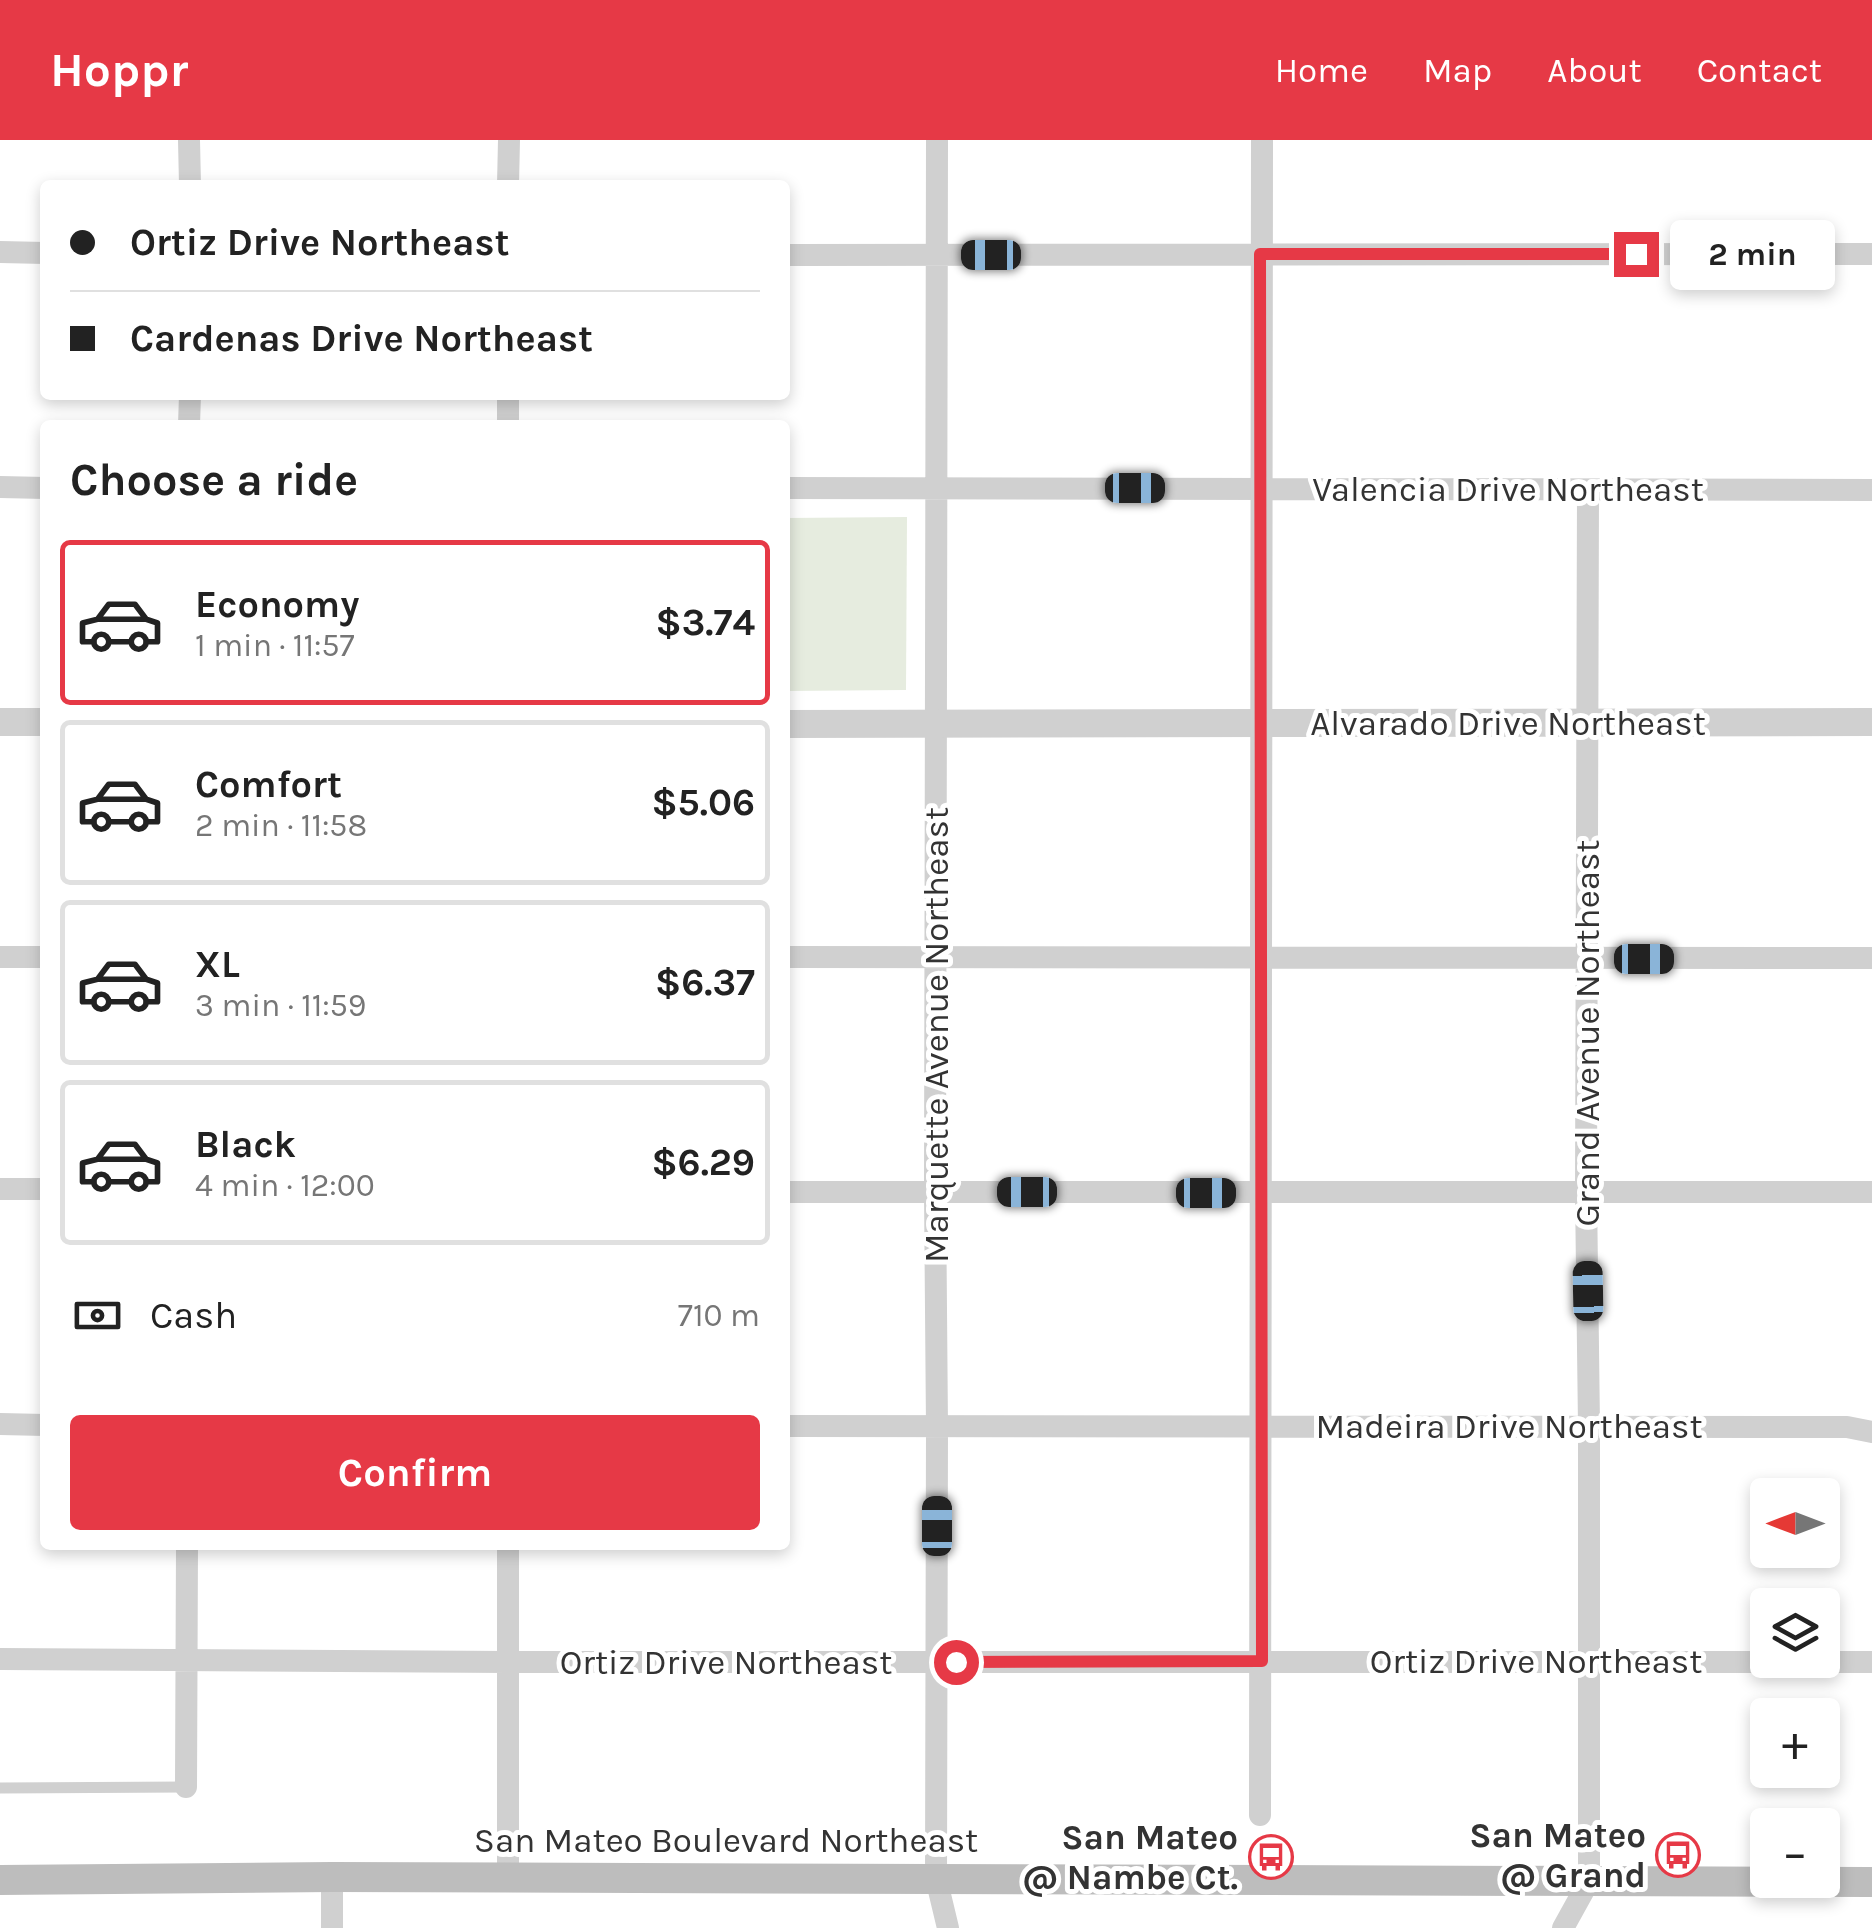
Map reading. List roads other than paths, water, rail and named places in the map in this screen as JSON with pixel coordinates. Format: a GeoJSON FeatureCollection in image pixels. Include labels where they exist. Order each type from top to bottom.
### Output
{"type":"FeatureCollection","features":[{"type":"Feature","properties":{"kind":"main road","name":"San Mateo Boulevard Northeast"},"geometry":{"type":"LineString","coordinates":[[0,1880],[332,1877],[1872,1882]]}},
{"type":"Feature","properties":{"kind":"street"},"geometry":{"type":"LineString","coordinates":[[189,140],[190,180]]}},
{"type":"Feature","properties":{"kind":"street"},"geometry":{"type":"LineString","coordinates":[[508,180],[509,140]]}},
{"type":"Feature","properties":{"kind":"street","name":"Marquette Avenue Northeast"},"geometry":{"type":"LineString","coordinates":[[937,140],[936,1878],[948,1928]]}},
{"type":"Feature","properties":{"kind":"street"},"geometry":{"type":"LineString","coordinates":[[1260,1814],[1262,140]]}},
{"type":"Feature","properties":{"kind":"street"},"geometry":{"type":"LineString","coordinates":[[0,252],[40,252]]}},
{"type":"Feature","properties":{"kind":"street"},"geometry":{"type":"LineString","coordinates":[[790,255],[1872,254]]}},
{"type":"Feature","properties":{"kind":"street"},"geometry":{"type":"LineString","coordinates":[[0,487],[40,488]]}},
{"type":"Feature","properties":{"kind":"street","name":"Valencia Drive Northeast"},"geometry":{"type":"LineString","coordinates":[[790,488],[1872,490]]}},
{"type":"Feature","properties":{"kind":"street","name":"Grand Avenue Northeast"},"geometry":{"type":"LineString","coordinates":[[1563,1928],[1589,1881],[1588,491]]}},
{"type":"Feature","properties":{"kind":"street"},"geometry":{"type":"LineString","coordinates":[[0,722],[40,722]]}},
{"type":"Feature","properties":{"kind":"street","name":"Alvarado Drive Northeast"},"geometry":{"type":"LineString","coordinates":[[790,724],[1872,722]]}},
{"type":"Feature","properties":{"kind":"street"},"geometry":{"type":"LineString","coordinates":[[0,957],[40,957]]}},
{"type":"Feature","properties":{"kind":"street"},"geometry":{"type":"LineString","coordinates":[[790,957],[1872,958]]}},
{"type":"Feature","properties":{"kind":"street"},"geometry":{"type":"LineString","coordinates":[[0,1189],[40,1189]]}},
{"type":"Feature","properties":{"kind":"street"},"geometry":{"type":"LineString","coordinates":[[790,1192],[1872,1192]]}},
{"type":"Feature","properties":{"kind":"street"},"geometry":{"type":"LineString","coordinates":[[0,1424],[40,1425]]}},
{"type":"Feature","properties":{"kind":"street","name":"Madeira Drive Northeast"},"geometry":{"type":"LineString","coordinates":[[790,1426],[1846,1427],[1872,1432]]}},
{"type":"Feature","properties":{"kind":"street"},"geometry":{"type":"LineString","coordinates":[[186,1787],[187,1550]]}},
{"type":"Feature","properties":{"kind":"street"},"geometry":{"type":"LineString","coordinates":[[508,1550],[508,1878]]}},
{"type":"Feature","properties":{"kind":"street","name":"Ortiz Drive Northeast"},"geometry":{"type":"LineString","coordinates":[[0,1659],[1872,1662]]}},
{"type":"Feature","properties":{"kind":"street"},"geometry":{"type":"LineString","coordinates":[[332,1877],[332,1928]]}},
{"type":"Feature","properties":{"kind":"lane"},"geometry":{"type":"LineString","coordinates":[[0,1788],[186,1787]]}},
{"type":"Feature","properties":{"kind":"place","name":"San Mateo @ Grand"},"geometry":{"type":"Point","coordinates":[1678,1855]}},
{"type":"Feature","properties":{"kind":"place","name":"San Mateo @ Nambe Ct."},"geometry":{"type":"Point","coordinates":[1271,1857]}}]}
